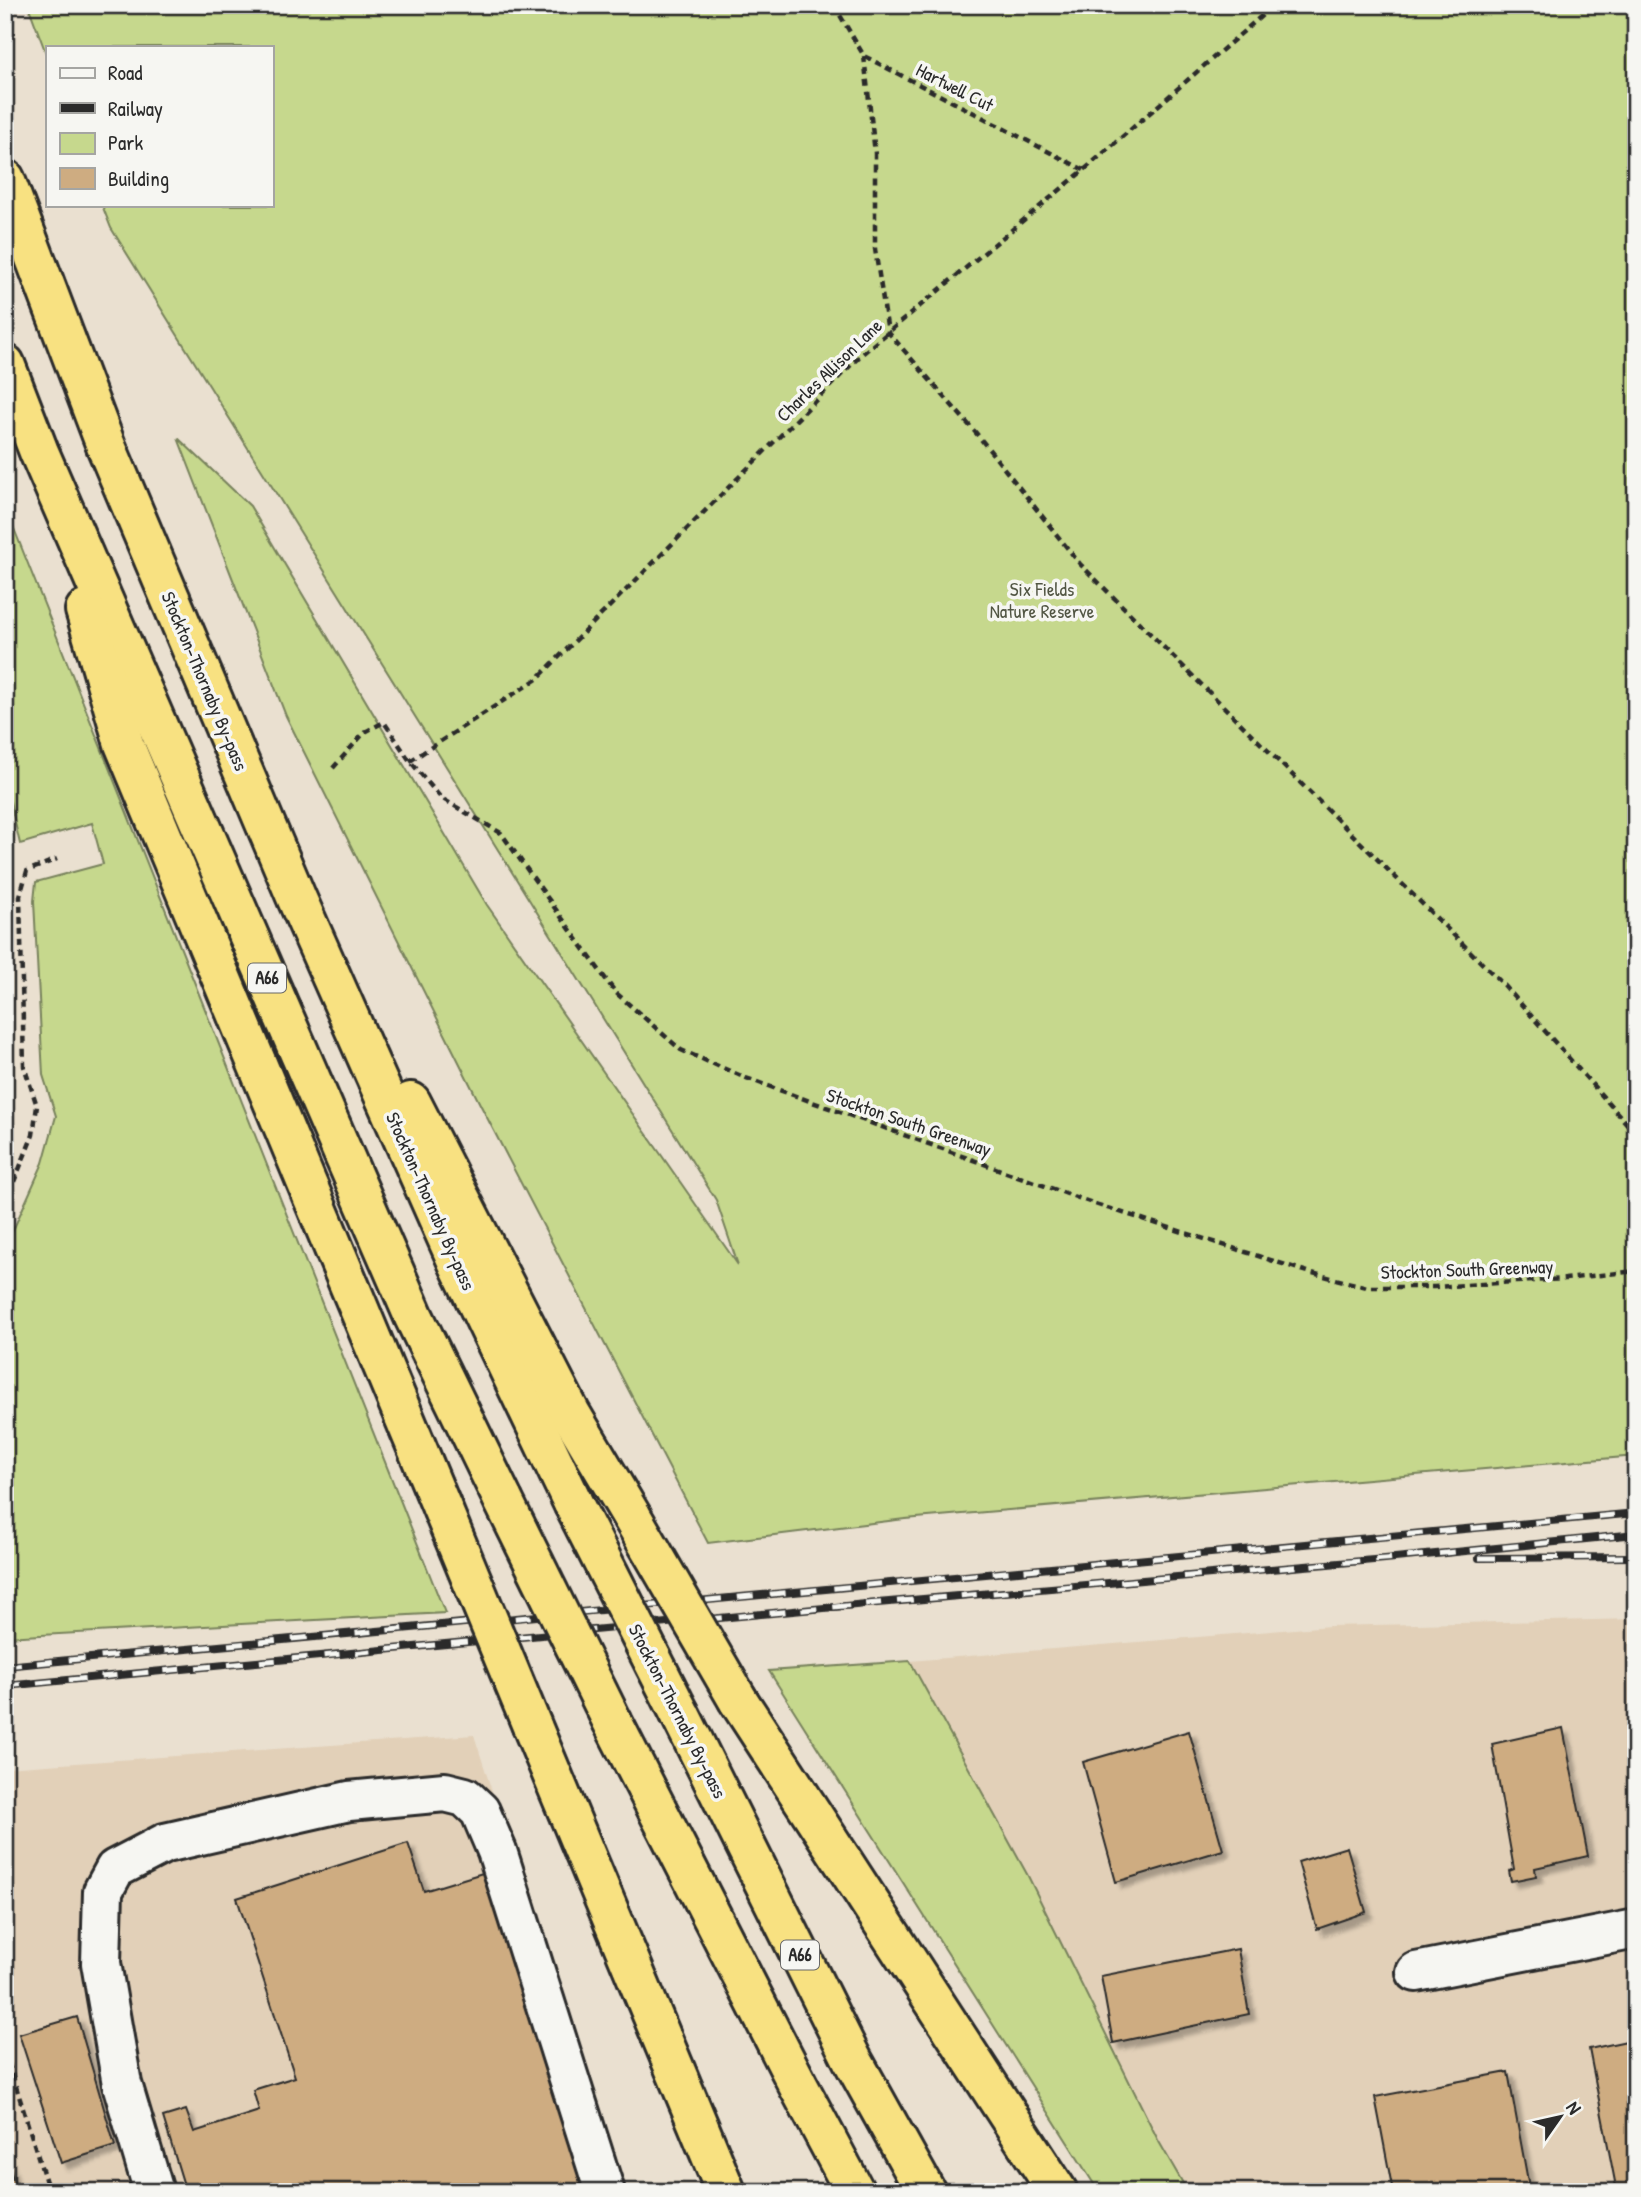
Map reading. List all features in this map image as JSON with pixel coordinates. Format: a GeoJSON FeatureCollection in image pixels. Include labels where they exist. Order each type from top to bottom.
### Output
{"type":"FeatureCollection","features":[{"type":"Feature","properties":{"kind":"highway","name":"Stockton-Thornaby By-pass"},"geometry":{"type":"LineString","coordinates":[[5,179],[106,446],[297,899],[458,1263],[573,1503],[852,2059],[926,2192]]}},
{"type":"Feature","properties":{"kind":"highway","name":"A66"},"geometry":{"type":"LineString","coordinates":[[5,365],[39,452],[414,1317],[613,1723],[855,2192]]}},
{"type":"Feature","properties":{"kind":"highway","name":"A66"},"geometry":{"type":"LineString","coordinates":[[39,452],[124,744],[726,2192]]}},
{"type":"Feature","properties":{"kind":"highway","name":"A66"},"geometry":{"type":"LineString","coordinates":[[297,899],[432,1140],[571,1414],[738,1700],[1058,2192]]}},
{"type":"Feature","properties":{"kind":"lane"},"geometry":{"type":"LineString","coordinates":[[154,2192],[122,2084],[101,1963],[103,1891],[115,1869],[165,1843],[349,1801],[446,1793],[465,1797],[480,1811],[497,1852],[605,2192]]}},
{"type":"Feature","properties":{"kind":"lane"},"geometry":{"type":"LineString","coordinates":[[1416,1972],[1636,1929]]}},
{"type":"Feature","properties":{"kind":"path"},"geometry":{"type":"LineString","coordinates":[[834,5],[864,55],[875,153],[875,249],[888,332],[976,433],[1080,564],[1505,986],[1636,1134]]}},
{"type":"Feature","properties":{"kind":"path","name":"Charles Allison Lane"},"geometry":{"type":"LineString","coordinates":[[410,761],[537,679],[862,354],[1084,170],[1274,5]]}},
{"type":"Feature","properties":{"kind":"path","name":"Hartwell Cut"},"geometry":{"type":"LineString","coordinates":[[864,55],[1084,170]]}},
{"type":"Feature","properties":{"kind":"path","name":"Stockton South Greenway"},"geometry":{"type":"LineString","coordinates":[[333,768],[365,732],[384,722],[410,761],[441,799],[501,834],[615,992],[681,1050],[746,1079],[1135,1217],[1308,1272],[1367,1287],[1434,1287],[1636,1271]]}},
{"type":"Feature","properties":{"kind":"path"},"geometry":{"type":"LineString","coordinates":[[5,1204],[33,1135],[37,1106],[24,1066],[20,896],[27,871],[57,859]]}},
{"type":"Feature","properties":{"kind":"path"},"geometry":{"type":"LineString","coordinates":[[5,2051],[49,2192]]}},
{"type":"Feature","properties":{"kind":"shaded area"},"geometry":{"type":"Polygon","coordinates":[[[1636,1619],[1636,2192],[1188,2192],[1158,2140],[1028,1876],[910,1661],[1330,1626],[1636,1619]]]}},
{"type":"Feature","properties":{"kind":"shaded area"},"geometry":{"type":"Polygon","coordinates":[[[474,1735],[620,2192],[5,2192],[5,1768],[474,1735]]]}},
{"type":"Feature","properties":{"kind":"green space","name":"Six Fields Nature Reserve"},"geometry":{"type":"Polygon","coordinates":[[[28,5],[1636,5],[1636,1456],[905,1519],[708,1543],[481,1106],[286,716],[178,438],[250,506],[487,905],[738,1265],[716,1200],[111,228],[102,206],[273,206],[273,46],[46,46],[46,53],[28,5]]]}},
{"type":"Feature","properties":{"kind":"green space"},"geometry":{"type":"Polygon","coordinates":[[[5,506],[445,1613],[5,1637],[5,1248],[43,1163],[56,1116],[43,1075],[34,901],[36,882],[103,864],[92,823],[20,844],[5,780],[5,506]]]}},
{"type":"Feature","properties":{"kind":"green space"},"geometry":{"type":"Polygon","coordinates":[[[910,1661],[1028,1876],[1158,2140],[1188,2192],[1099,2192],[769,1671],[910,1661]]]}},
{"type":"Feature","properties":{"kind":"building"},"geometry":{"type":"Polygon","coordinates":[[[1563,1728],[1588,1856],[1535,1868],[1536,1876],[1511,1881],[1509,1871],[1514,1869],[1492,1744],[1563,1728]]]}},
{"type":"Feature","properties":{"kind":"building"},"geometry":{"type":"Polygon","coordinates":[[[1189,1731],[1223,1850],[1116,1882],[1083,1762],[1189,1731]]]}},
{"type":"Feature","properties":{"kind":"building"},"geometry":{"type":"Polygon","coordinates":[[[408,1843],[424,1891],[489,1871],[592,2192],[186,2192],[163,2117],[186,2110],[194,2132],[259,2111],[253,2090],[295,2077],[237,1898],[408,1843]]]}},
{"type":"Feature","properties":{"kind":"building"},"geometry":{"type":"Polygon","coordinates":[[[1347,1847],[1366,1912],[1317,1929],[1298,1862],[1347,1847]]]}},
{"type":"Feature","properties":{"kind":"building"},"geometry":{"type":"Polygon","coordinates":[[[1238,1949],[1249,2014],[1113,2043],[1101,1976],[1238,1949]]]}},
{"type":"Feature","properties":{"kind":"building"},"geometry":{"type":"Polygon","coordinates":[[[77,2017],[115,2146],[61,2163],[19,2034],[77,2017]]]}},
{"type":"Feature","properties":{"kind":"building"},"geometry":{"type":"Polygon","coordinates":[[[1636,2039],[1636,2192],[1617,2192],[1589,2049],[1636,2039]]]}},
{"type":"Feature","properties":{"kind":"building"},"geometry":{"type":"Polygon","coordinates":[[[1508,2072],[1530,2192],[1393,2192],[1375,2097],[1508,2072]]]}},
{"type":"Feature","properties":{"kind":"building"},"geometry":{"type":"Polygon","coordinates":[[[5,2153],[17,2192],[5,2192],[5,2153]]]}},
{"type":"Feature","properties":{"kind":"railway"},"geometry":{"type":"LineString","coordinates":[[5,1666],[1636,1513]]}},
{"type":"Feature","properties":{"kind":"railway"},"geometry":{"type":"LineString","coordinates":[[5,1686],[1636,1534]]}},
{"type":"Feature","properties":{"kind":"railway"},"geometry":{"type":"LineString","coordinates":[[1479,1558],[1636,1557]]}}]}
